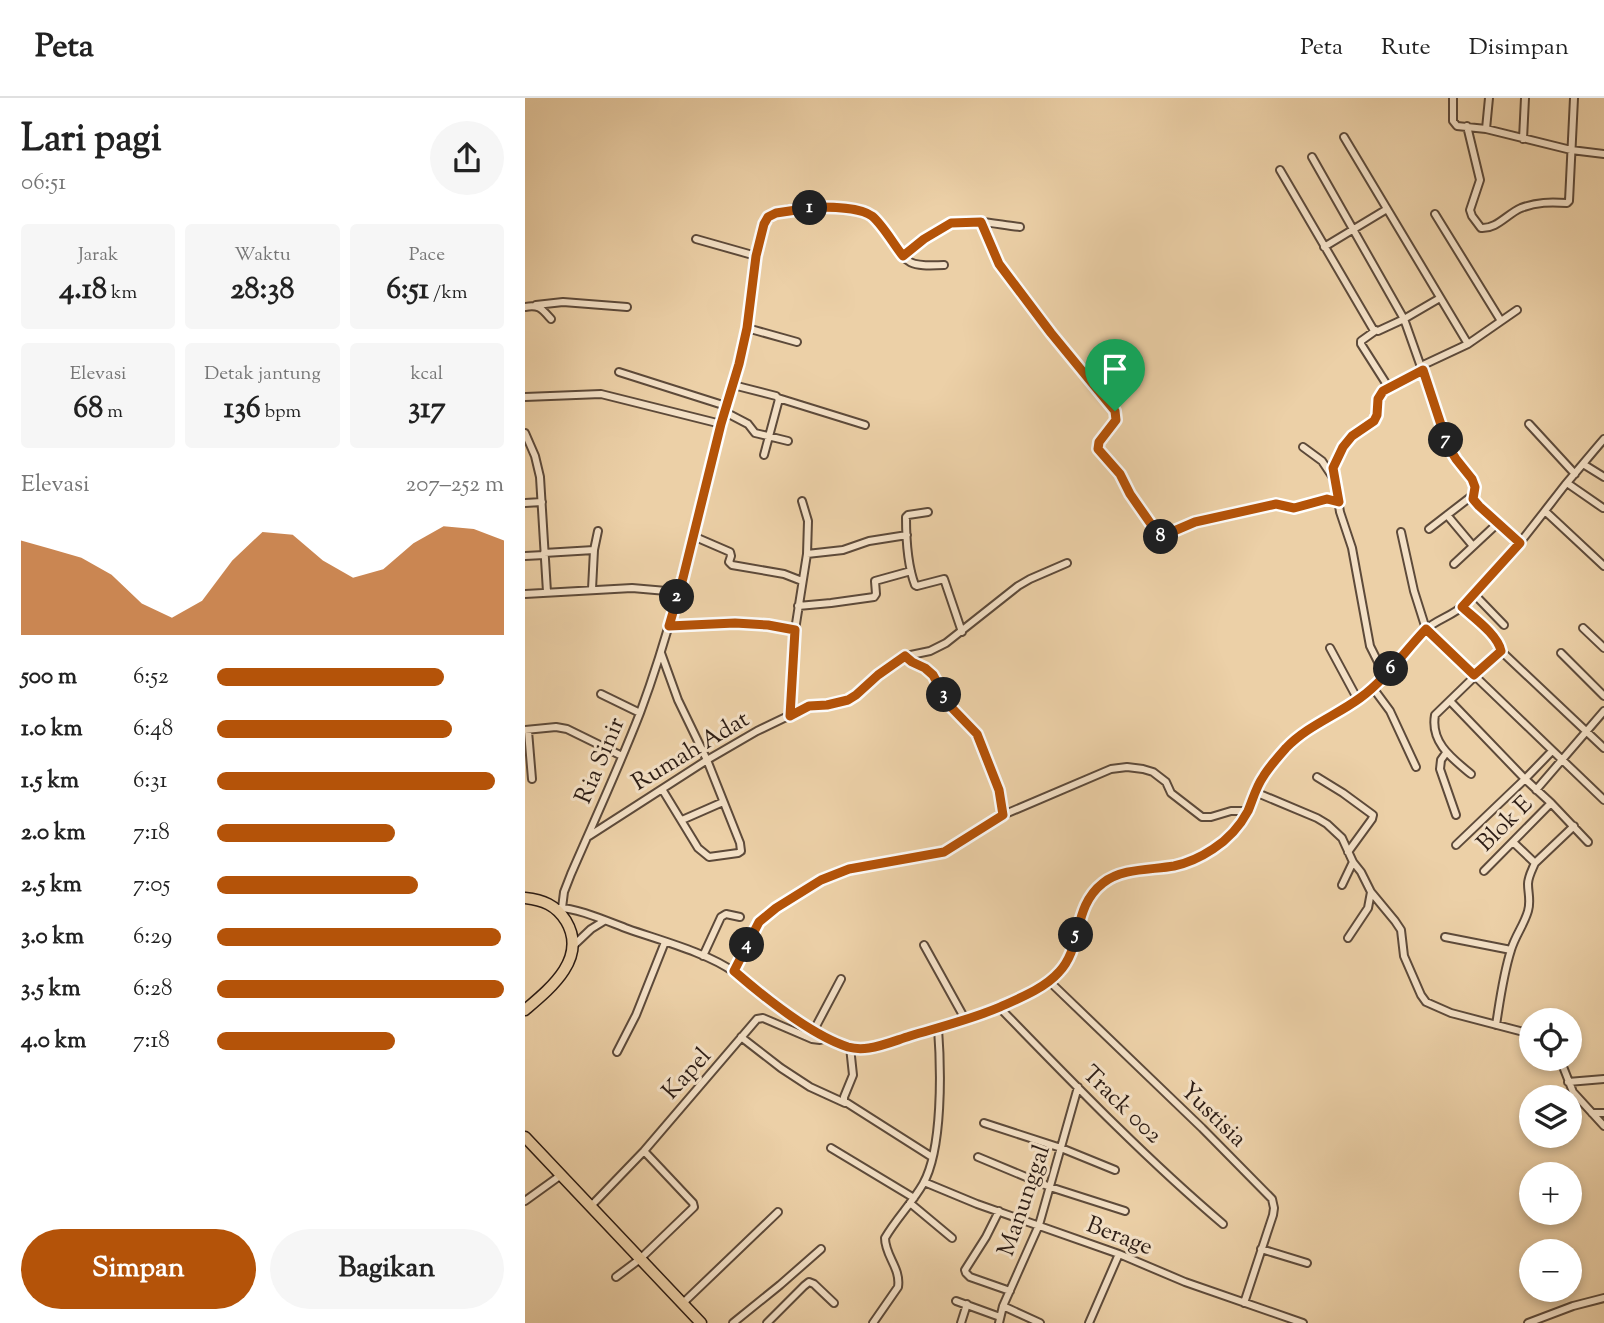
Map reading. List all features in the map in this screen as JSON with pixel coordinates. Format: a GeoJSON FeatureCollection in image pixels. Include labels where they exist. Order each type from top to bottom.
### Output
{"type":"FeatureCollection","features":[{"type":"Feature","properties":{"kind":"highway"},"geometry":{"type":"LineString","coordinates":[[525,898],[547,902],[559,908],[570,929],[573,946],[571,957],[557,980],[525,1010]]}},
{"type":"Feature","properties":{"kind":"highway"},"geometry":{"type":"LineString","coordinates":[[525,1137],[701,1323]]}},
{"type":"Feature","properties":{"kind":"street"},"geometry":{"type":"LineString","coordinates":[[1453,98],[1454,124],[1457,126],[1486,129],[1571,150],[1604,154]]}},
{"type":"Feature","properties":{"kind":"street"},"geometry":{"type":"LineString","coordinates":[[1486,129],[1489,98]]}},
{"type":"Feature","properties":{"kind":"street"},"geometry":{"type":"LineString","coordinates":[[1523,139],[1525,98]]}},
{"type":"Feature","properties":{"kind":"street"},"geometry":{"type":"LineString","coordinates":[[1467,126],[1480,180],[1470,210],[1483,228],[1499,223],[1531,205],[1568,202],[1574,98]]}},
{"type":"Feature","properties":{"kind":"street"},"geometry":{"type":"LineString","coordinates":[[1344,137],[1468,344]]}},
{"type":"Feature","properties":{"kind":"street"},"geometry":{"type":"LineString","coordinates":[[1311,157],[1404,319],[1448,446],[1475,487],[1473,495],[1429,529]]}},
{"type":"Feature","properties":{"kind":"street"},"geometry":{"type":"LineString","coordinates":[[1280,170],[1375,331]]}},
{"type":"Feature","properties":{"kind":"street","name":"Ria Sinir"},"geometry":{"type":"LineString","coordinates":[[559,908],[640,713],[661,653],[747,328],[756,256],[764,224],[768,217],[783,211],[817,207],[833,207],[869,214],[903,256]]}},
{"type":"Feature","properties":{"kind":"street"},"geometry":{"type":"LineString","coordinates":[[1324,247],[1387,209]]}},
{"type":"Feature","properties":{"kind":"street"},"geometry":{"type":"LineString","coordinates":[[1435,214],[1501,321]]}},
{"type":"Feature","properties":{"kind":"street"},"geometry":{"type":"LineString","coordinates":[[981,222],[999,264],[1115,411],[1116,420],[1099,442],[1098,449],[1120,474],[1158,536],[1162,538],[1202,520],[1276,504],[1294,508],[1327,499],[1339,502]]}},
{"type":"Feature","properties":{"kind":"street"},"geometry":{"type":"LineString","coordinates":[[944,265],[915,265],[903,256],[924,239],[951,223],[981,222],[1020,227]]}},
{"type":"Feature","properties":{"kind":"street"},"geometry":{"type":"LineString","coordinates":[[696,239],[756,256]]}},
{"type":"Feature","properties":{"kind":"street"},"geometry":{"type":"LineString","coordinates":[[1389,388],[1361,341],[1440,298]]}},
{"type":"Feature","properties":{"kind":"street"},"geometry":{"type":"LineString","coordinates":[[525,307],[563,302],[627,307]]}},
{"type":"Feature","properties":{"kind":"street"},"geometry":{"type":"LineString","coordinates":[[536,305],[551,319]]}},
{"type":"Feature","properties":{"kind":"street"},"geometry":{"type":"LineString","coordinates":[[1385,676],[1370,646],[1352,548],[1340,512],[1333,468],[1338,455],[1352,436],[1374,421],[1380,395],[1422,368],[1468,344],[1517,310]]}},
{"type":"Feature","properties":{"kind":"street"},"geometry":{"type":"LineString","coordinates":[[747,328],[797,342]]}},
{"type":"Feature","properties":{"kind":"street"},"geometry":{"type":"LineString","coordinates":[[619,372],[725,409],[755,433],[788,441]]}},
{"type":"Feature","properties":{"kind":"street"},"geometry":{"type":"LineString","coordinates":[[733,385],[865,425]]}},
{"type":"Feature","properties":{"kind":"street"},"geometry":{"type":"LineString","coordinates":[[525,397],[601,394],[721,424]]}},
{"type":"Feature","properties":{"kind":"street"},"geometry":{"type":"LineString","coordinates":[[764,455],[778,397]]}},
{"type":"Feature","properties":{"kind":"street"},"geometry":{"type":"LineString","coordinates":[[1529,424],[1575,474]]}},
{"type":"Feature","properties":{"kind":"street"},"geometry":{"type":"LineString","coordinates":[[525,433],[540,477],[547,592]]}},
{"type":"Feature","properties":{"kind":"street"},"geometry":{"type":"LineString","coordinates":[[559,908],[604,920],[703,956],[734,971],[814,1030],[850,1047],[872,1048],[999,1007],[1049,981],[1064,967],[1083,910],[1101,884],[1122,874],[1177,865],[1202,856],[1222,842],[1248,811],[1262,777],[1286,747],[1358,700],[1385,676],[1426,629],[1462,607],[1520,543],[1604,439]]}},
{"type":"Feature","properties":{"kind":"street"},"geometry":{"type":"LineString","coordinates":[[1303,447],[1322,461],[1335,481]]}},
{"type":"Feature","properties":{"kind":"street"},"geometry":{"type":"LineString","coordinates":[[1583,464],[1604,477]]}},
{"type":"Feature","properties":{"kind":"street"},"geometry":{"type":"LineString","coordinates":[[1567,483],[1603,508]]}},
{"type":"Feature","properties":{"kind":"street"},"geometry":{"type":"LineString","coordinates":[[1473,495],[1479,506],[1520,543]]}},
{"type":"Feature","properties":{"kind":"street"},"geometry":{"type":"LineString","coordinates":[[790,716],[795,630],[807,554],[808,520],[802,500]]}},
{"type":"Feature","properties":{"kind":"street"},"geometry":{"type":"LineString","coordinates":[[525,503],[542,502]]}},
{"type":"Feature","properties":{"kind":"street"},"geometry":{"type":"LineString","coordinates":[[1545,511],[1603,563]]}},
{"type":"Feature","properties":{"kind":"street"},"geometry":{"type":"LineString","coordinates":[[928,512],[907,516],[911,571],[917,586],[944,579],[962,632]]}},
{"type":"Feature","properties":{"kind":"street"},"geometry":{"type":"LineString","coordinates":[[1447,515],[1473,546]]}},
{"type":"Feature","properties":{"kind":"street"},"geometry":{"type":"LineString","coordinates":[[1454,564],[1498,523]]}},
{"type":"Feature","properties":{"kind":"street"},"geometry":{"type":"LineString","coordinates":[[593,589],[594,551],[598,531]]}},
{"type":"Feature","properties":{"kind":"street"},"geometry":{"type":"LineString","coordinates":[[1401,532],[1414,591],[1426,629],[1604,800]]}},
{"type":"Feature","properties":{"kind":"street"},"geometry":{"type":"LineString","coordinates":[[807,554],[843,550],[869,541],[907,535]]}},
{"type":"Feature","properties":{"kind":"street"},"geometry":{"type":"LineString","coordinates":[[693,536],[731,552],[731,564],[784,574],[802,581]]}},
{"type":"Feature","properties":{"kind":"street"},"geometry":{"type":"LineString","coordinates":[[525,556],[594,551]]}},
{"type":"Feature","properties":{"kind":"street","name":"Rumah Adat"},"geometry":{"type":"LineString","coordinates":[[587,837],[757,731],[809,706],[848,700],[905,656],[936,649],[962,632],[1017,586],[1067,564]]}},
{"type":"Feature","properties":{"kind":"street"},"geometry":{"type":"LineString","coordinates":[[798,606],[872,598],[876,594],[876,580],[911,571]]}},
{"type":"Feature","properties":{"kind":"street"},"geometry":{"type":"LineString","coordinates":[[525,594],[632,588],[678,592]]}},
{"type":"Feature","properties":{"kind":"street"},"geometry":{"type":"LineString","coordinates":[[1474,594],[1504,625]]}},
{"type":"Feature","properties":{"kind":"street"},"geometry":{"type":"LineString","coordinates":[[1462,607],[1497,642],[1501,651],[1604,748]]}},
{"type":"Feature","properties":{"kind":"street"},"geometry":{"type":"LineString","coordinates":[[669,626],[735,623],[795,630]]}},
{"type":"Feature","properties":{"kind":"street"},"geometry":{"type":"LineString","coordinates":[[1583,628],[1604,648]]}},
{"type":"Feature","properties":{"kind":"street"},"geometry":{"type":"LineString","coordinates":[[1330,648],[1358,700]]}},
{"type":"Feature","properties":{"kind":"street"},"geometry":{"type":"LineString","coordinates":[[1471,774],[1446,753],[1439,742],[1435,715],[1501,651]]}},
{"type":"Feature","properties":{"kind":"street"},"geometry":{"type":"LineString","coordinates":[[661,653],[678,700],[707,760],[741,850],[738,853],[710,857],[704,855],[662,789]]}},
{"type":"Feature","properties":{"kind":"street"},"geometry":{"type":"LineString","coordinates":[[1561,653],[1604,696]]}},
{"type":"Feature","properties":{"kind":"street"},"geometry":{"type":"LineString","coordinates":[[905,656],[933,675],[950,706],[977,734],[999,790],[1003,815]]}},
{"type":"Feature","properties":{"kind":"street"},"geometry":{"type":"LineString","coordinates":[[1373,688],[1390,711],[1416,767]]}},
{"type":"Feature","properties":{"kind":"street"},"geometry":{"type":"LineString","coordinates":[[601,694],[640,713]]}},
{"type":"Feature","properties":{"kind":"street"},"geometry":{"type":"LineString","coordinates":[[1450,701],[1588,842]]}},
{"type":"Feature","properties":{"kind":"street"},"geometry":{"type":"LineString","coordinates":[[1536,790],[1604,711]]}},
{"type":"Feature","properties":{"kind":"street"},"geometry":{"type":"LineString","coordinates":[[533,779],[527,730],[556,727],[567,729],[622,756]]}},
{"type":"Feature","properties":{"kind":"street"},"geometry":{"type":"LineString","coordinates":[[1456,845],[1552,751]]}},
{"type":"Feature","properties":{"kind":"street"},"geometry":{"type":"LineString","coordinates":[[1446,753],[1441,760],[1440,769],[1456,815]]}},
{"type":"Feature","properties":{"kind":"street"},"geometry":{"type":"LineString","coordinates":[[734,971],[759,922],[821,880],[849,869],[944,852],[1003,815],[1111,769],[1127,767],[1149,770],[1163,779],[1171,793],[1202,817],[1231,811],[1248,811]]}},
{"type":"Feature","properties":{"kind":"street"},"geometry":{"type":"LineString","coordinates":[[1317,777],[1373,815],[1348,852]]}},
{"type":"Feature","properties":{"kind":"street"},"geometry":{"type":"LineString","coordinates":[[1255,792],[1317,818],[1342,838],[1371,892],[1395,922],[1402,936],[1404,956],[1426,1002],[1451,1013],[1519,1031]]}},
{"type":"Feature","properties":{"kind":"street"},"geometry":{"type":"LineString","coordinates":[[682,820],[723,802]]}},
{"type":"Feature","properties":{"kind":"street","name":"Blok E"},"geometry":{"type":"LineString","coordinates":[[1484,871],[1551,803]]}},
{"type":"Feature","properties":{"kind":"street"},"geometry":{"type":"LineString","coordinates":[[1496,1026],[1511,950],[1528,911],[1528,882],[1535,863],[1574,826]]}},
{"type":"Feature","properties":{"kind":"street"},"geometry":{"type":"LineString","coordinates":[[1513,842],[1535,863]]}},
{"type":"Feature","properties":{"kind":"street"},"geometry":{"type":"LineString","coordinates":[[1342,885],[1353,862]]}},
{"type":"Feature","properties":{"kind":"street"},"geometry":{"type":"LineString","coordinates":[[1348,938],[1368,908],[1371,892]]}},
{"type":"Feature","properties":{"kind":"street"},"geometry":{"type":"LineString","coordinates":[[703,956],[721,917],[726,914],[740,917]]}},
{"type":"Feature","properties":{"kind":"street"},"geometry":{"type":"LineString","coordinates":[[573,946],[604,920]]}},
{"type":"Feature","properties":{"kind":"street"},"geometry":{"type":"LineString","coordinates":[[1445,937],[1511,950]]}},
{"type":"Feature","properties":{"kind":"street"},"geometry":{"type":"LineString","coordinates":[[617,1052],[636,1015],[665,942]]}},
{"type":"Feature","properties":{"kind":"street"},"geometry":{"type":"LineString","coordinates":[[924,945],[965,1019]]}},
{"type":"Feature","properties":{"kind":"street"},"geometry":{"type":"LineString","coordinates":[[814,1030],[841,979]]}},
{"type":"Feature","properties":{"kind":"street","name":"Yustisia"},"geometry":{"type":"LineString","coordinates":[[1049,981],[1268,1194],[1274,1203],[1275,1208],[1244,1303]]}},
{"type":"Feature","properties":{"kind":"street","name":"Track 002"},"geometry":{"type":"LineString","coordinates":[[999,1007],[1178,1185],[1223,1224]]}},
{"type":"Feature","properties":{"kind":"street","name":"Kapel"},"geometry":{"type":"LineString","coordinates":[[591,1206],[644,1151],[760,1017],[812,1039],[828,1038]]}},
{"type":"Feature","properties":{"kind":"street"},"geometry":{"type":"LineString","coordinates":[[873,1323],[898,1287],[899,1277],[885,1238],[924,1182],[932,1157],[941,1078],[938,1028]]}},
{"type":"Feature","properties":{"kind":"street"},"geometry":{"type":"LineString","coordinates":[[741,1037],[810,1087],[847,1103],[932,1157]]}},
{"type":"Feature","properties":{"kind":"street"},"geometry":{"type":"LineString","coordinates":[[847,1103],[843,1100],[853,1075],[850,1047]]}},
{"type":"Feature","properties":{"kind":"street"},"geometry":{"type":"LineString","coordinates":[[1564,1071],[1570,1085]]}},
{"type":"Feature","properties":{"kind":"street"},"geometry":{"type":"LineString","coordinates":[[1568,1082],[1604,1079]]}},
{"type":"Feature","properties":{"kind":"street"},"geometry":{"type":"LineString","coordinates":[[1578,1085],[1583,1081]]}},
{"type":"Feature","properties":{"kind":"street","name":"Manunggal"},"geometry":{"type":"LineString","coordinates":[[999,1320],[1039,1225],[1077,1087]]}},
{"type":"Feature","properties":{"kind":"street"},"geometry":{"type":"LineString","coordinates":[[1582,1102],[1604,1126]]}},
{"type":"Feature","properties":{"kind":"street"},"geometry":{"type":"LineString","coordinates":[[1592,1113],[1604,1113]]}},
{"type":"Feature","properties":{"kind":"street"},"geometry":{"type":"LineString","coordinates":[[984,1123],[1061,1148],[1115,1170]]}},
{"type":"Feature","properties":{"kind":"street"},"geometry":{"type":"LineString","coordinates":[[831,1148],[912,1200],[952,1238]]}},
{"type":"Feature","properties":{"kind":"street"},"geometry":{"type":"LineString","coordinates":[[616,1277],[641,1259],[694,1205],[644,1151]]}},
{"type":"Feature","properties":{"kind":"street"},"geometry":{"type":"LineString","coordinates":[[978,1157],[1050,1186],[1125,1211]]}},
{"type":"Feature","properties":{"kind":"street"},"geometry":{"type":"LineString","coordinates":[[525,1201],[561,1175]]}},
{"type":"Feature","properties":{"kind":"street","name":"Berage"},"geometry":{"type":"LineString","coordinates":[[924,1182],[1119,1254],[1185,1282],[1303,1323]]}},
{"type":"Feature","properties":{"kind":"street"},"geometry":{"type":"LineString","coordinates":[[999,1211],[965,1270],[971,1277],[1010,1291]]}},
{"type":"Feature","properties":{"kind":"street"},"geometry":{"type":"LineString","coordinates":[[683,1303],[778,1212]]}},
{"type":"Feature","properties":{"kind":"street"},"geometry":{"type":"LineString","coordinates":[[733,1323],[821,1249]]}},
{"type":"Feature","properties":{"kind":"street"},"geometry":{"type":"LineString","coordinates":[[1261,1249],[1307,1263]]}},
{"type":"Feature","properties":{"kind":"street"},"geometry":{"type":"LineString","coordinates":[[1089,1323],[1119,1254]]}},
{"type":"Feature","properties":{"kind":"street"},"geometry":{"type":"LineString","coordinates":[[767,1323],[809,1282],[834,1303]]}},
{"type":"Feature","properties":{"kind":"street"},"geometry":{"type":"LineString","coordinates":[[1528,1323],[1604,1298]]}},
{"type":"Feature","properties":{"kind":"street"},"geometry":{"type":"LineString","coordinates":[[956,1301],[999,1320]]}},
{"type":"Feature","properties":{"kind":"street"},"geometry":{"type":"LineString","coordinates":[[961,1323],[967,1304]]}},
{"type":"Feature","properties":{"kind":"street"},"geometry":{"type":"LineString","coordinates":[[1003,1306],[1040,1323]]}},
{"type":"Feature","properties":{"kind":"route"},"geometry":{"type":"LineString","coordinates":[[817,207],[864,212],[873,217],[903,256],[924,239],[951,223],[981,222],[999,264],[1115,411],[1116,420],[1097,444],[1098,449],[1120,474],[1130,494],[1162,538],[1195,522],[1276,504],[1294,508],[1327,499],[1339,502],[1333,468],[1343,447],[1352,436],[1374,421],[1378,399],[1383,391],[1423,370],[1448,446],[1472,479],[1475,487],[1473,499],[1520,543],[1462,607],[1497,642],[1501,651],[1474,675],[1426,629],[1373,688],[1286,747],[1262,777],[1241,822],[1222,842],[1190,861],[1122,874],[1101,884],[1083,910],[1064,967],[1049,981],[999,1007],[872,1048],[850,1047],[828,1038],[781,1008],[734,971],[759,922],[776,908],[831,875],[849,869],[948,851],[1004,812],[999,790],[977,734],[950,706],[933,675],[905,656],[848,700],[809,706],[790,716],[795,630],[735,623],[669,626],[739,364],[747,328],[756,256],[766,220],[770,215],[783,211],[817,207]]}}]}
